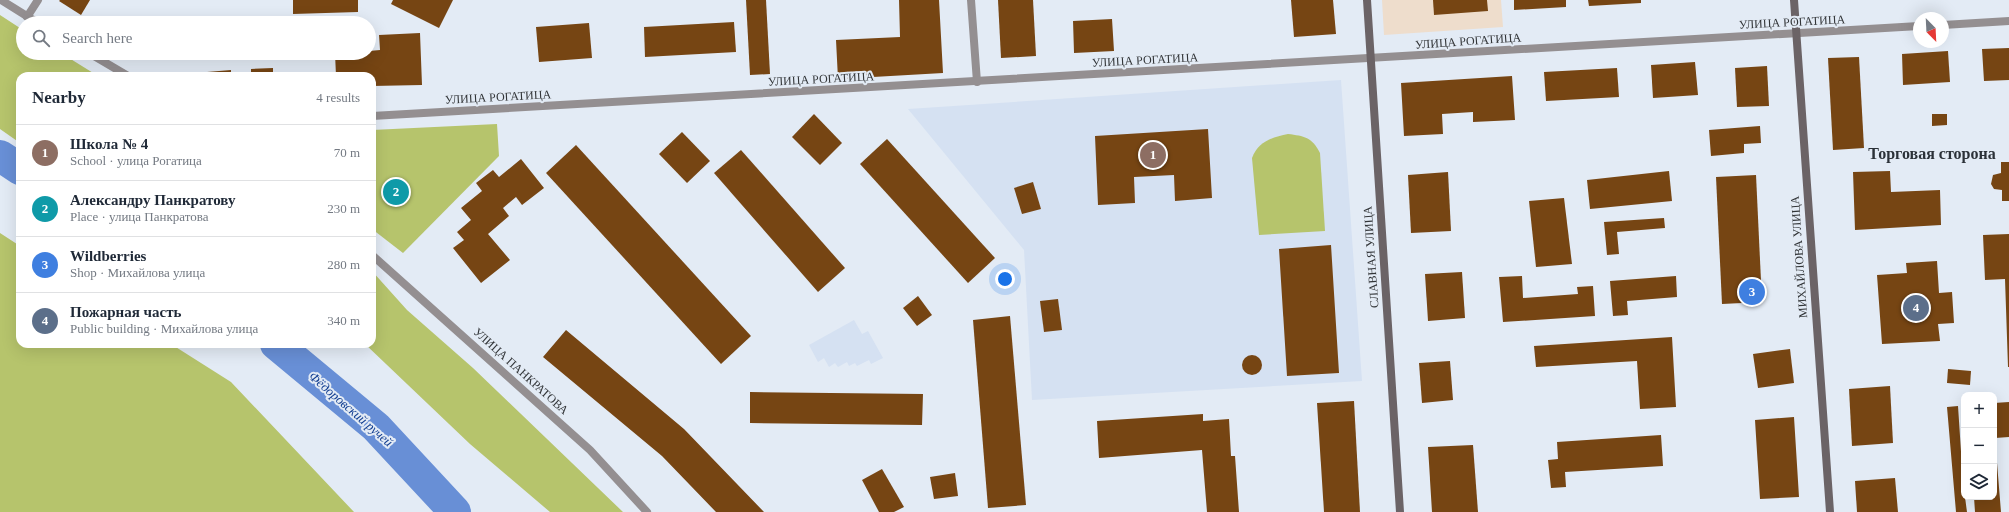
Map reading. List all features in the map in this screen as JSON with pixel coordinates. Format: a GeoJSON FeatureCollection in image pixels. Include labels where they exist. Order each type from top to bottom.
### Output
{"type":"FeatureCollection","features":[{"type":"Feature","properties":{"kind":"street"},"geometry":{"type":"LineString","coordinates":[[1,0],[26,16]]}},
{"type":"Feature","properties":{"kind":"street"},"geometry":{"type":"LineString","coordinates":[[29,16],[38,0]]}},
{"type":"Feature","properties":{"kind":"street"},"geometry":{"type":"LineString","coordinates":[[971,0],[977,82]]}},
{"type":"Feature","properties":{"kind":"street","name":"СЛАВНАЯ УЛИЦА"},"geometry":{"type":"LineString","coordinates":[[1367,0],[1400,512]]}},
{"type":"Feature","properties":{"kind":"street","name":"МИХАЙЛОВА УЛИЦА"},"geometry":{"type":"LineString","coordinates":[[1794,0],[1830,512]]}},
{"type":"Feature","properties":{"kind":"street"},"geometry":{"type":"LineString","coordinates":[[1949,25],[2009,21]]}},
{"type":"Feature","properties":{"kind":"street","name":"УЛИЦА РОГАТИЦА"},"geometry":{"type":"LineString","coordinates":[[376,116],[1913,26]]}},
{"type":"Feature","properties":{"kind":"street"},"geometry":{"type":"LineString","coordinates":[[101,60],[121,72]]}},
{"type":"Feature","properties":{"kind":"street","name":"УЛИЦА ПАНКРАТОВА"},"geometry":{"type":"LineString","coordinates":[[376,259],[590,450],[647,512]]}},
{"type":"Feature","properties":{"kind":"shaded area"},"geometry":{"type":"Polygon","coordinates":[[[1382,0],[1501,0],[1503,27],[1384,35],[1382,0]]]}},
{"type":"Feature","properties":{"kind":"shaded area"},"geometry":{"type":"Polygon","coordinates":[[[1341,80],[1362,381],[1032,400],[1024,250],[908,109],[1341,80]]]}},
{"type":"Feature","properties":{"kind":"shaded area"},"geometry":{"type":"Polygon","coordinates":[[[854,320],[862,334],[868,331],[883,358],[871,364],[869,360],[857,366],[855,363],[849,366],[847,362],[838,367],[835,363],[829,367],[824,358],[818,362],[809,345],[854,320]]]}},
{"type":"Feature","properties":{"kind":"green space"},"geometry":{"type":"Polygon","coordinates":[[[0,15],[16,25],[16,60],[72,60],[92,72],[16,72],[16,140],[0,129],[0,15]]]}},
{"type":"Feature","properties":{"kind":"green space"},"geometry":{"type":"Polygon","coordinates":[[[497,124],[499,156],[403,253],[376,232],[376,130],[497,124]]]}},
{"type":"Feature","properties":{"kind":"green space"},"geometry":{"type":"Polygon","coordinates":[[[1288,134],[1311,140],[1320,153],[1325,231],[1259,235],[1252,158],[1258,148],[1266,141],[1288,134]]]}},
{"type":"Feature","properties":{"kind":"green space"},"geometry":{"type":"Polygon","coordinates":[[[0,233],[16,243],[16,348],[177,348],[231,382],[354,512],[0,512],[0,233]]]}},
{"type":"Feature","properties":{"kind":"green space"},"geometry":{"type":"Polygon","coordinates":[[[376,275],[407,310],[473,368],[623,512],[550,512],[470,444],[369,348],[376,348],[376,275]]]}},
{"type":"Feature","properties":{"kind":"building"},"geometry":{"type":"Polygon","coordinates":[[[90,0],[81,15],[59,1],[90,0]]]}},
{"type":"Feature","properties":{"kind":"building"},"geometry":{"type":"Polygon","coordinates":[[[293,0],[358,0],[358,12],[293,14],[293,0]]]}},
{"type":"Feature","properties":{"kind":"building"},"geometry":{"type":"Polygon","coordinates":[[[393,0],[453,0],[439,28],[391,4],[393,0]]]}},
{"type":"Feature","properties":{"kind":"building"},"geometry":{"type":"Polygon","coordinates":[[[746,0],[766,0],[770,74],[750,75],[746,0]]]}},
{"type":"Feature","properties":{"kind":"building"},"geometry":{"type":"Polygon","coordinates":[[[899,0],[939,0],[943,73],[838,79],[836,40],[900,37],[899,0]]]}},
{"type":"Feature","properties":{"kind":"building"},"geometry":{"type":"Polygon","coordinates":[[[998,0],[1033,0],[1036,56],[1001,58],[998,0]]]}},
{"type":"Feature","properties":{"kind":"building"},"geometry":{"type":"Polygon","coordinates":[[[1291,0],[1333,0],[1336,34],[1294,37],[1291,0]]]}},
{"type":"Feature","properties":{"kind":"building"},"geometry":{"type":"Polygon","coordinates":[[[1433,0],[1487,0],[1488,11],[1434,15],[1433,0]]]}},
{"type":"Feature","properties":{"kind":"building"},"geometry":{"type":"Polygon","coordinates":[[[1514,0],[1566,0],[1566,7],[1514,10],[1514,0]]]}},
{"type":"Feature","properties":{"kind":"building"},"geometry":{"type":"Polygon","coordinates":[[[1588,0],[1641,0],[1641,3],[1589,6],[1588,0]]]}},
{"type":"Feature","properties":{"kind":"building"},"geometry":{"type":"Polygon","coordinates":[[[1112,19],[1114,51],[1074,53],[1073,21],[1112,19]]]}},
{"type":"Feature","properties":{"kind":"building"},"geometry":{"type":"Polygon","coordinates":[[[734,22],[736,52],[645,57],[644,27],[734,22]]]}},
{"type":"Feature","properties":{"kind":"building"},"geometry":{"type":"Polygon","coordinates":[[[589,23],[592,58],[539,62],[536,27],[589,23]]]}},
{"type":"Feature","properties":{"kind":"building"},"geometry":{"type":"Polygon","coordinates":[[[420,33],[422,85],[376,86],[376,72],[336,72],[335,60],[376,60],[376,50],[380,50],[379,35],[420,33]]]}},
{"type":"Feature","properties":{"kind":"building"},"geometry":{"type":"Polygon","coordinates":[[[2009,48],[2009,80],[1984,81],[1982,49],[2009,48]]]}},
{"type":"Feature","properties":{"kind":"building"},"geometry":{"type":"Polygon","coordinates":[[[1948,51],[1950,82],[1903,85],[1902,54],[1948,51]]]}},
{"type":"Feature","properties":{"kind":"building"},"geometry":{"type":"Polygon","coordinates":[[[1859,57],[1864,148],[1833,150],[1828,58],[1859,57]]]}},
{"type":"Feature","properties":{"kind":"building"},"geometry":{"type":"Polygon","coordinates":[[[1695,62],[1698,95],[1653,98],[1651,65],[1695,62]]]}},
{"type":"Feature","properties":{"kind":"building"},"geometry":{"type":"Polygon","coordinates":[[[1767,66],[1769,106],[1737,107],[1735,68],[1767,66]]]}},
{"type":"Feature","properties":{"kind":"building"},"geometry":{"type":"Polygon","coordinates":[[[273,68],[273,72],[251,72],[251,69],[273,68]]]}},
{"type":"Feature","properties":{"kind":"building"},"geometry":{"type":"Polygon","coordinates":[[[1617,68],[1619,97],[1546,101],[1544,72],[1617,68]]]}},
{"type":"Feature","properties":{"kind":"building"},"geometry":{"type":"Polygon","coordinates":[[[231,70],[231,72],[207,72],[231,70]]]}},
{"type":"Feature","properties":{"kind":"building"},"geometry":{"type":"Polygon","coordinates":[[[1512,76],[1515,120],[1473,122],[1473,112],[1442,114],[1443,134],[1404,136],[1401,83],[1512,76]]]}},
{"type":"Feature","properties":{"kind":"building"},"geometry":{"type":"Polygon","coordinates":[[[814,114],[842,143],[820,165],[792,137],[814,114]]]}},
{"type":"Feature","properties":{"kind":"building"},"geometry":{"type":"Polygon","coordinates":[[[1932,114],[1947,114],[1947,125],[1932,126],[1932,114]]]}},
{"type":"Feature","properties":{"kind":"building"},"geometry":{"type":"Polygon","coordinates":[[[1760,126],[1761,143],[1744,144],[1744,153],[1711,156],[1709,130],[1760,126]]]}},
{"type":"Feature","properties":{"kind":"building"},"geometry":{"type":"Polygon","coordinates":[[[1208,129],[1212,198],[1175,201],[1174,175],[1134,177],[1135,203],[1098,205],[1095,136],[1208,129]]]}},
{"type":"Feature","properties":{"kind":"building"},"geometry":{"type":"Polygon","coordinates":[[[682,132],[710,161],[687,183],[659,154],[682,132]]]}},
{"type":"Feature","properties":{"kind":"building"},"geometry":{"type":"Polygon","coordinates":[[[887,139],[995,258],[968,283],[860,164],[887,139]]]}},
{"type":"Feature","properties":{"kind":"building"},"geometry":{"type":"Polygon","coordinates":[[[576,145],[751,336],[721,364],[546,173],[576,145]]]}},
{"type":"Feature","properties":{"kind":"building"},"geometry":{"type":"Polygon","coordinates":[[[741,150],[845,268],[818,292],[714,173],[741,150]]]}},
{"type":"Feature","properties":{"kind":"building"},"geometry":{"type":"Polygon","coordinates":[[[521,159],[544,188],[522,205],[516,197],[503,208],[509,216],[488,234],[510,260],[481,283],[453,248],[464,240],[457,232],[471,220],[461,208],[482,191],[476,183],[493,170],[499,177],[521,159]]]}},
{"type":"Feature","properties":{"kind":"building"},"geometry":{"type":"Polygon","coordinates":[[[2001,162],[2009,162],[2009,201],[2002,201],[2002,190],[1994,189],[1991,184],[1993,175],[2001,173],[2001,162]]]}},
{"type":"Feature","properties":{"kind":"building"},"geometry":{"type":"Polygon","coordinates":[[[1669,171],[1672,201],[1590,209],[1587,180],[1669,171]]]}},
{"type":"Feature","properties":{"kind":"building"},"geometry":{"type":"Polygon","coordinates":[[[1890,171],[1891,192],[1940,190],[1941,225],[1855,230],[1853,172],[1890,171]]]}},
{"type":"Feature","properties":{"kind":"building"},"geometry":{"type":"Polygon","coordinates":[[[1448,172],[1451,231],[1411,233],[1408,175],[1448,172]]]}},
{"type":"Feature","properties":{"kind":"building"},"geometry":{"type":"Polygon","coordinates":[[[1756,175],[1762,302],[1722,304],[1716,177],[1756,175]]]}},
{"type":"Feature","properties":{"kind":"building"},"geometry":{"type":"Polygon","coordinates":[[[1033,182],[1041,209],[1022,214],[1014,188],[1033,182]]]}},
{"type":"Feature","properties":{"kind":"building"},"geometry":{"type":"Polygon","coordinates":[[[1564,198],[1572,264],[1536,267],[1529,201],[1564,198]]]}},
{"type":"Feature","properties":{"kind":"building"},"geometry":{"type":"Polygon","coordinates":[[[1664,218],[1665,228],[1617,232],[1619,254],[1607,255],[1604,222],[1664,218]]]}},
{"type":"Feature","properties":{"kind":"building"},"geometry":{"type":"Polygon","coordinates":[[[2009,234],[2008,367],[2005,279],[1985,280],[1983,235],[2009,234]]]}},
{"type":"Feature","properties":{"kind":"building"},"geometry":{"type":"Polygon","coordinates":[[[1331,245],[1339,373],[1287,376],[1279,249],[1331,245]]]}},
{"type":"Feature","properties":{"kind":"building"},"geometry":{"type":"Polygon","coordinates":[[[1937,261],[1939,293],[1952,292],[1954,323],[1938,324],[1940,341],[1882,344],[1877,275],[1907,273],[1906,263],[1937,261]]]}},
{"type":"Feature","properties":{"kind":"building"},"geometry":{"type":"Polygon","coordinates":[[[1462,272],[1465,318],[1428,321],[1425,274],[1462,272]]]}},
{"type":"Feature","properties":{"kind":"building"},"geometry":{"type":"Polygon","coordinates":[[[1522,276],[1523,298],[1578,294],[1577,287],[1593,286],[1595,316],[1503,322],[1499,277],[1522,276]]]}},
{"type":"Feature","properties":{"kind":"building"},"geometry":{"type":"Polygon","coordinates":[[[1676,276],[1677,297],[1627,301],[1628,315],[1613,316],[1610,281],[1676,276]]]}},
{"type":"Feature","properties":{"kind":"building"},"geometry":{"type":"Polygon","coordinates":[[[918,296],[932,315],[917,326],[903,308],[918,296]]]}},
{"type":"Feature","properties":{"kind":"building"},"geometry":{"type":"Polygon","coordinates":[[[1058,299],[1062,330],[1044,332],[1040,301],[1058,299]]]}},
{"type":"Feature","properties":{"kind":"building"},"geometry":{"type":"Polygon","coordinates":[[[1010,316],[1026,505],[988,508],[973,320],[1010,316]]]}},
{"type":"Feature","properties":{"kind":"building"},"geometry":{"type":"Polygon","coordinates":[[[566,330],[684,429],[764,512],[716,512],[662,456],[543,357],[566,330]]]}},
{"type":"Feature","properties":{"kind":"building"},"geometry":{"type":"Polygon","coordinates":[[[1672,337],[1676,407],[1640,409],[1637,361],[1536,367],[1534,346],[1672,337]]]}},
{"type":"Feature","properties":{"kind":"building"},"geometry":{"type":"Polygon","coordinates":[[[1790,349],[1794,383],[1758,388],[1753,354],[1790,349]]]}},
{"type":"Feature","properties":{"kind":"building"},"geometry":{"type":"Polygon","coordinates":[[[1252,355],[1259,358],[1262,365],[1259,372],[1252,375],[1245,372],[1242,365],[1245,358],[1252,355]]]}},
{"type":"Feature","properties":{"kind":"building"},"geometry":{"type":"Polygon","coordinates":[[[1450,361],[1453,400],[1422,403],[1419,363],[1450,361]]]}},
{"type":"Feature","properties":{"kind":"building"},"geometry":{"type":"Polygon","coordinates":[[[1948,369],[1971,371],[1970,385],[1947,383],[1948,369]]]}},
{"type":"Feature","properties":{"kind":"building"},"geometry":{"type":"Polygon","coordinates":[[[1890,386],[1893,443],[1852,446],[1849,389],[1890,386]]]}},
{"type":"Feature","properties":{"kind":"building"},"geometry":{"type":"Polygon","coordinates":[[[750,392],[923,394],[922,425],[750,423],[750,392]]]}},
{"type":"Feature","properties":{"kind":"building"},"geometry":{"type":"Polygon","coordinates":[[[1354,401],[1360,512],[1324,512],[1317,403],[1354,401]]]}},
{"type":"Feature","properties":{"kind":"building"},"geometry":{"type":"Polygon","coordinates":[[[2009,402],[2009,437],[1997,438],[1997,403],[2009,402]]]}},
{"type":"Feature","properties":{"kind":"building"},"geometry":{"type":"Polygon","coordinates":[[[1958,406],[1961,452],[1961,500],[1965,500],[1967,512],[1956,512],[1947,407],[1958,406]]]}},
{"type":"Feature","properties":{"kind":"building"},"geometry":{"type":"Polygon","coordinates":[[[1203,414],[1203,421],[1229,419],[1231,456],[1235,456],[1239,512],[1207,512],[1202,450],[1099,458],[1097,421],[1203,414]]]}},
{"type":"Feature","properties":{"kind":"building"},"geometry":{"type":"Polygon","coordinates":[[[1794,417],[1799,497],[1760,499],[1755,420],[1794,417]]]}},
{"type":"Feature","properties":{"kind":"building"},"geometry":{"type":"Polygon","coordinates":[[[1661,435],[1663,466],[1565,472],[1566,487],[1551,488],[1548,460],[1558,459],[1557,442],[1661,435]]]}},
{"type":"Feature","properties":{"kind":"building"},"geometry":{"type":"Polygon","coordinates":[[[1473,445],[1478,512],[1432,512],[1428,447],[1473,445]]]}},
{"type":"Feature","properties":{"kind":"building"},"geometry":{"type":"Polygon","coordinates":[[[1997,463],[2001,512],[1975,512],[1974,500],[1997,500],[1997,463]]]}},
{"type":"Feature","properties":{"kind":"building"},"geometry":{"type":"Polygon","coordinates":[[[882,469],[904,507],[894,512],[879,512],[862,480],[882,469]]]}},
{"type":"Feature","properties":{"kind":"building"},"geometry":{"type":"Polygon","coordinates":[[[955,473],[958,496],[934,499],[930,477],[955,473]]]}},
{"type":"Feature","properties":{"kind":"building"},"geometry":{"type":"Polygon","coordinates":[[[1895,478],[1898,512],[1857,512],[1855,481],[1895,478]]]}},
{"type":"Feature","properties":{"kind":"waterway","name":"Фёдоровский ручей"},"geometry":{"type":"LineString","coordinates":[[0,156],[16,166]]}},
{"type":"Feature","properties":{"kind":"waterway","name":"Фёдоровский ручей"},"geometry":{"type":"LineString","coordinates":[[281,348],[376,427],[455,512]]}},
{"type":"Feature","properties":{"kind":"place","name":"Школа № 4"},"geometry":{"type":"Point","coordinates":[1153,155]}},
{"type":"Feature","properties":{"kind":"place","name":"Александру Панкратову"},"geometry":{"type":"Point","coordinates":[396,192]}},
{"type":"Feature","properties":{"kind":"place","name":"Wildberries"},"geometry":{"type":"Point","coordinates":[1752,292]}},
{"type":"Feature","properties":{"kind":"place","name":"Пожарная часть"},"geometry":{"type":"Point","coordinates":[1916,308]}},
{"type":"Feature","properties":{"kind":"district","name":"Торговая сторона"},"geometry":{"type":"Point","coordinates":[1932,153]}}]}
